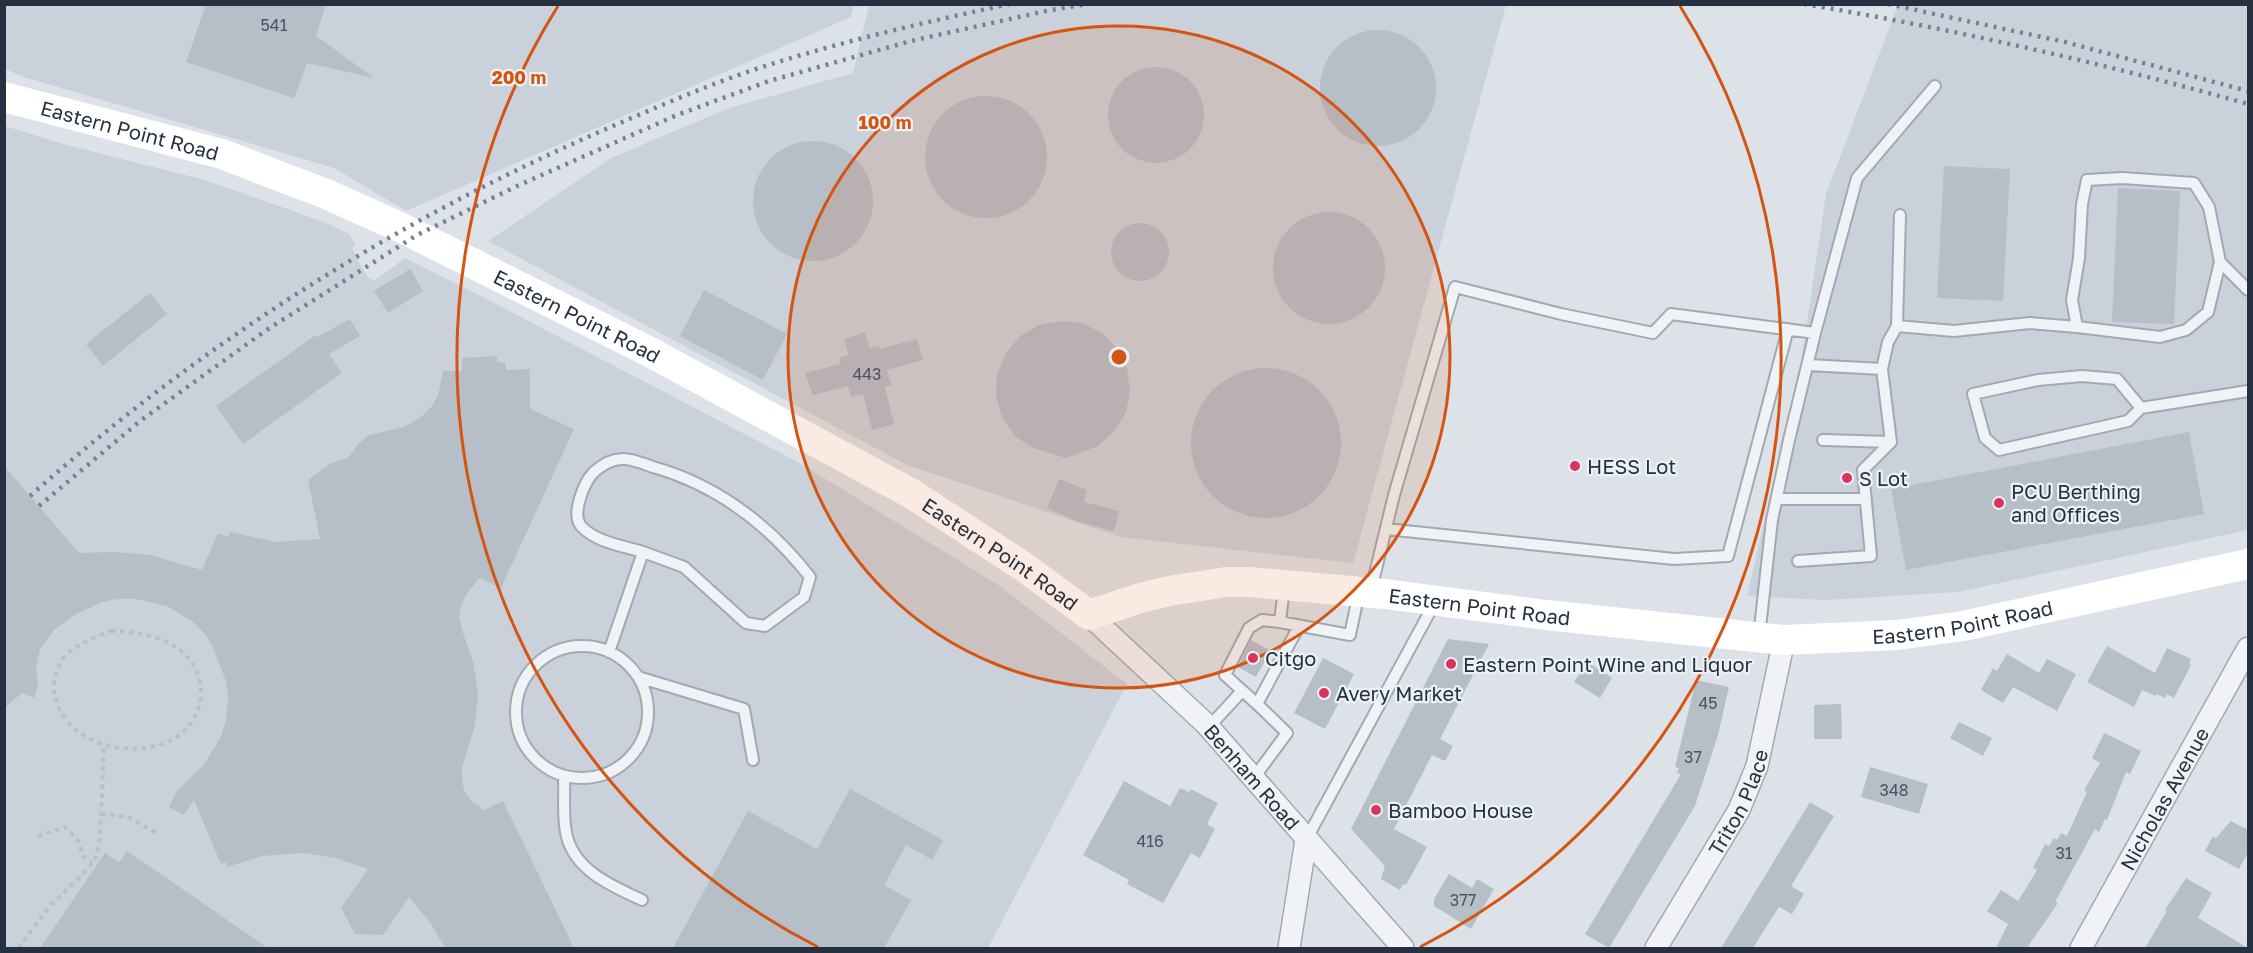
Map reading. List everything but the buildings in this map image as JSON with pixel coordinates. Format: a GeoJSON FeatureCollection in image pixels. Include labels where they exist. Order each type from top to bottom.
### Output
{"type":"FeatureCollection","features":[{"type":"Feature","properties":{"kind":"main road","name":"Eastern Point Road"},"geometry":{"type":"LineString","coordinates":[[4,97],[222,154],[326,194],[410,232],[648,351],[912,494],[1024,567],[1089,615],[1140,598],[1194,586],[1249,582],[1364,592],[1772,639],[1897,634],[1963,626],[2248,564]]}},
{"type":"Feature","properties":{"kind":"street","name":"Benham Road"},"geometry":{"type":"LineString","coordinates":[[1089,615],[1152,672],[1208,728],[1403,948]]}},
{"type":"Feature","properties":{"kind":"street","name":"Triton Place"},"geometry":{"type":"LineString","coordinates":[[1656,948],[1739,810],[1757,766],[1772,639]]}},
{"type":"Feature","properties":{"kind":"street","name":"Nicholas Avenue"},"geometry":{"type":"LineString","coordinates":[[2081,948],[2248,648]]}},
{"type":"Feature","properties":{"kind":"street"},"geometry":{"type":"LineString","coordinates":[[1289,948],[1306,840]]}},
{"type":"Feature","properties":{"kind":"lane"},"geometry":{"type":"LineString","coordinates":[[1772,639],[1772,520],[1815,333],[1857,178],[1935,86]]}},
{"type":"Feature","properties":{"kind":"lane"},"geometry":{"type":"LineString","coordinates":[[1898,326],[1954,331],[2030,323],[2160,337],[2186,330],[2208,312],[2220,262],[2209,207],[2194,183],[2122,178],[2087,180],[2082,204],[2079,258],[2072,300],[2078,327]]}},
{"type":"Feature","properties":{"kind":"lane"},"geometry":{"type":"LineString","coordinates":[[1891,442],[1882,369],[1888,342],[1898,326],[1900,215]]}},
{"type":"Feature","properties":{"kind":"lane"},"geometry":{"type":"LineString","coordinates":[[2220,262],[2248,290]]}},
{"type":"Feature","properties":{"kind":"lane"},"geometry":{"type":"LineString","coordinates":[[1253,779],[1287,733],[1226,675],[1249,628],[1262,620],[1350,635],[1386,529],[1455,287],[1561,315],[1653,333],[1671,314],[1815,333]]}},
{"type":"Feature","properties":{"kind":"lane"},"geometry":{"type":"LineString","coordinates":[[1386,529],[1674,559],[1728,556],[1788,329]]}},
{"type":"Feature","properties":{"kind":"lane"},"geometry":{"type":"LineString","coordinates":[[1808,365],[1882,369]]}},
{"type":"Feature","properties":{"kind":"lane"},"geometry":{"type":"LineString","coordinates":[[2141,408],[2117,379],[2082,376],[2038,380],[1973,394],[1985,438],[1999,450],[2128,421],[2141,408],[2248,391]]}},
{"type":"Feature","properties":{"kind":"lane"},"geometry":{"type":"LineString","coordinates":[[1823,440],[1891,442]]}},
{"type":"Feature","properties":{"kind":"lane"},"geometry":{"type":"LineString","coordinates":[[1798,561],[1871,556],[1863,470],[1891,442]]}},
{"type":"Feature","properties":{"kind":"lane"},"geometry":{"type":"LineString","coordinates":[[623,458],[665,470],[733,502],[755,519],[810,577],[804,597],[765,626],[746,623],[684,567],[643,552],[590,535],[579,523],[577,507],[592,473],[607,462],[623,458]]}},
{"type":"Feature","properties":{"kind":"lane"},"geometry":{"type":"LineString","coordinates":[[1777,499],[1866,499]]}},
{"type":"Feature","properties":{"kind":"lane"},"geometry":{"type":"LineString","coordinates":[[609,652],[643,552]]}},
{"type":"Feature","properties":{"kind":"lane"},"geometry":{"type":"LineString","coordinates":[[1280,622],[1285,585]]}},
{"type":"Feature","properties":{"kind":"lane"},"geometry":{"type":"LineString","coordinates":[[1306,840],[1435,601]]}},
{"type":"Feature","properties":{"kind":"lane"},"geometry":{"type":"LineString","coordinates":[[1257,704],[1299,626]]}},
{"type":"Feature","properties":{"kind":"lane"},"geometry":{"type":"LineString","coordinates":[[582,645],[603,649],[623,660],[638,677],[647,698],[648,721],[641,742],[628,760],[609,773],[587,779],[564,777],[545,768],[529,754],[519,735],[515,714],[518,693],[527,674],[543,658],[561,649],[582,645]]}},
{"type":"Feature","properties":{"kind":"lane"},"geometry":{"type":"LineString","coordinates":[[638,677],[744,709],[753,760]]}},
{"type":"Feature","properties":{"kind":"lane"},"geometry":{"type":"LineString","coordinates":[[1208,728],[1242,691]]}},
{"type":"Feature","properties":{"kind":"lane"},"geometry":{"type":"LineString","coordinates":[[564,777],[566,835],[574,855],[591,872],[642,900]]}},
{"type":"Feature","properties":{"kind":"path"},"geometry":{"type":"LineString","coordinates":[[111,630],[150,634],[168,641],[194,663],[201,681],[199,706],[187,728],[174,739],[157,745],[121,748],[104,746],[74,728],[60,714],[55,698],[54,683],[63,658],[76,647],[111,630]]}},
{"type":"Feature","properties":{"kind":"path"},"geometry":{"type":"LineString","coordinates":[[18,948],[54,902],[96,857],[100,838],[104,746]]}},
{"type":"Feature","properties":{"kind":"path"},"geometry":{"type":"LineString","coordinates":[[101,814],[128,817],[156,833]]}},
{"type":"Feature","properties":{"kind":"path"},"geometry":{"type":"LineString","coordinates":[[38,836],[65,828],[77,839],[84,857],[92,862]]}},
{"type":"Feature","properties":{"kind":"shaded area"},"geometry":{"type":"Polygon","coordinates":[[[4,5],[854,5],[851,17],[406,211],[334,168],[24,77],[5,69],[4,5]]]}},
{"type":"Feature","properties":{"kind":"shaded area"},"geometry":{"type":"Polygon","coordinates":[[[869,5],[1506,5],[1353,563],[1121,537],[907,465],[488,241],[611,158],[729,108],[853,73],[869,5]]]}},
{"type":"Feature","properties":{"kind":"shaded area"},"geometry":{"type":"Polygon","coordinates":[[[1898,5],[2248,5],[2248,530],[1958,592],[1826,600],[1747,596],[1801,362],[1826,194],[1898,5]]]}},
{"type":"Feature","properties":{"kind":"shaded area"},"geometry":{"type":"Polygon","coordinates":[[[5,126],[63,144],[205,180],[324,222],[349,234],[356,245],[352,248],[356,257],[368,277],[374,281],[405,258],[798,462],[1000,586],[1127,684],[988,948],[5,948],[5,126]]]}},
{"type":"Feature","properties":{"kind":"railway"},"geometry":{"type":"LineString","coordinates":[[30,496],[95,440],[232,337],[303,290],[451,203],[606,129],[756,69],[882,33],[1010,4]]}},
{"type":"Feature","properties":{"kind":"railway"},"geometry":{"type":"LineString","coordinates":[[39,506],[140,421],[268,329],[417,235],[517,186],[677,115],[769,81],[911,41],[1087,4]]}},
{"type":"Feature","properties":{"kind":"railway"},"geometry":{"type":"LineString","coordinates":[[1804,4],[1916,24],[2028,48],[2248,104]]}},
{"type":"Feature","properties":{"kind":"railway"},"geometry":{"type":"LineString","coordinates":[[1888,4],[2065,42],[2248,91]]}},
{"type":"Feature","properties":{"kind":"place","name":"HESS Lot"},"geometry":{"type":"Point","coordinates":[1575,466]}},
{"type":"Feature","properties":{"kind":"place","name":"S Lot"},"geometry":{"type":"Point","coordinates":[1847,478]}},
{"type":"Feature","properties":{"kind":"place","name":"PCU Berthing and Offices"},"geometry":{"type":"Point","coordinates":[1999,503]}},
{"type":"Feature","properties":{"kind":"place","name":"Citgo"},"geometry":{"type":"Point","coordinates":[1253,658]}},
{"type":"Feature","properties":{"kind":"place","name":"Eastern Point Wine and Liquor"},"geometry":{"type":"Point","coordinates":[1451,664]}},
{"type":"Feature","properties":{"kind":"place","name":"Avery Market"},"geometry":{"type":"Point","coordinates":[1324,693]}},
{"type":"Feature","properties":{"kind":"place","name":"Bamboo House"},"geometry":{"type":"Point","coordinates":[1376,810]}}]}
